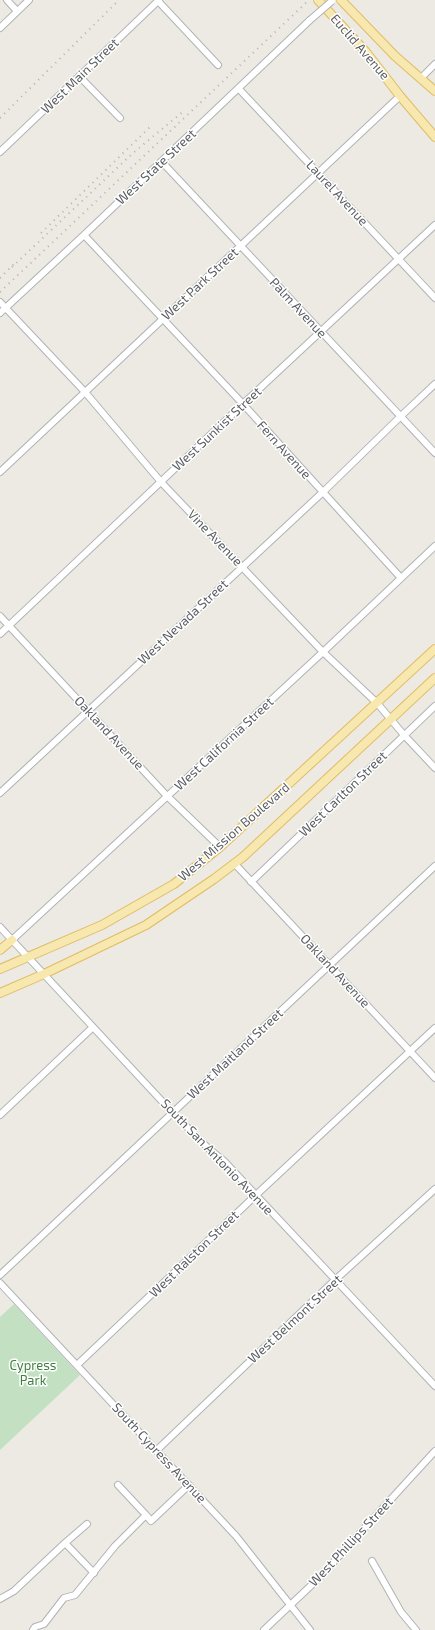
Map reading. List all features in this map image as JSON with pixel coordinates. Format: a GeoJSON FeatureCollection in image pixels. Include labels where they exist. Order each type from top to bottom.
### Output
{"type":"FeatureCollection","features":[{"type":"Feature","properties":{"kind":"main road","name":"Euclid Avenue"},"geometry":{"type":"LineString","coordinates":[[318,0],[366,52],[400,96],[435,137]]}},
{"type":"Feature","properties":{"kind":"main road","name":"Euclid Avenue"},"geometry":{"type":"LineString","coordinates":[[341,0],[395,56],[435,91]]}},
{"type":"Feature","properties":{"kind":"main road","name":"West Mission Boulevard"},"geometry":{"type":"LineString","coordinates":[[0,969],[102,925],[174,884],[220,848],[435,649]]}},
{"type":"Feature","properties":{"kind":"main road","name":"West Mission Boulevard"},"geometry":{"type":"LineString","coordinates":[[0,993],[44,974],[146,925],[214,879],[248,852],[435,678]]}},
{"type":"Feature","properties":{"kind":"main road"},"geometry":{"type":"LineString","coordinates":[[0,950],[12,940]]}},
{"type":"Feature","properties":{"kind":"street"},"geometry":{"type":"LineString","coordinates":[[7,0],[17,11]]}},
{"type":"Feature","properties":{"kind":"street"},"geometry":{"type":"LineString","coordinates":[[0,28],[29,0]]}},
{"type":"Feature","properties":{"kind":"street","name":"West State Street"},"geometry":{"type":"LineString","coordinates":[[0,312],[162,162],[332,0]]}},
{"type":"Feature","properties":{"kind":"street"},"geometry":{"type":"LineString","coordinates":[[159,1],[218,65]]}},
{"type":"Feature","properties":{"kind":"street","name":"West Main Street"},"geometry":{"type":"LineString","coordinates":[[0,152],[159,1]]}},
{"type":"Feature","properties":{"kind":"street"},"geometry":{"type":"LineString","coordinates":[[420,78],[435,64]]}},
{"type":"Feature","properties":{"kind":"street"},"geometry":{"type":"LineString","coordinates":[[79,76],[120,118]]}},
{"type":"Feature","properties":{"kind":"street","name":"Laurel Avenue"},"geometry":{"type":"LineString","coordinates":[[239,89],[435,298]]}},
{"type":"Feature","properties":{"kind":"street","name":"West Park Street"},"geometry":{"type":"LineString","coordinates":[[0,472],[319,174],[400,96]]}},
{"type":"Feature","properties":{"kind":"street","name":"Palm Avenue"},"geometry":{"type":"LineString","coordinates":[[162,162],[435,453]]}},
{"type":"Feature","properties":{"kind":"street","name":"West Sunkist Street"},"geometry":{"type":"LineString","coordinates":[[0,634],[435,225]]}},
{"type":"Feature","properties":{"kind":"street","name":"Fern Avenue"},"geometry":{"type":"LineString","coordinates":[[84,235],[162,320],[243,404],[401,578]]}},
{"type":"Feature","properties":{"kind":"street","name":"Vine Avenue"},"geometry":{"type":"LineString","coordinates":[[0,302],[85,392],[161,482],[324,652],[377,703],[404,736],[435,768]]}},
{"type":"Feature","properties":{"kind":"street","name":"West Nevada Street"},"geometry":{"type":"LineString","coordinates":[[0,793],[323,492],[435,384]]}},
{"type":"Feature","properties":{"kind":"street","name":"West California Street"},"geometry":{"type":"LineString","coordinates":[[12,940],[324,652],[435,546]]}},
{"type":"Feature","properties":{"kind":"street","name":"Oakland Avenue"},"geometry":{"type":"LineString","coordinates":[[0,616],[167,796],[220,848]]}},
{"type":"Feature","properties":{"kind":"street","name":"West Carlton Street"},"geometry":{"type":"LineString","coordinates":[[251,882],[435,706]]}},
{"type":"Feature","properties":{"kind":"street","name":"Oakland Avenue"},"geometry":{"type":"LineString","coordinates":[[234,863],[435,1078]]}},
{"type":"Feature","properties":{"kind":"street","name":"West Maitland Street"},"geometry":{"type":"LineString","coordinates":[[0,1275],[435,866]]}},
{"type":"Feature","properties":{"kind":"street","name":"South San Antonio Avenue"},"geometry":{"type":"LineString","coordinates":[[0,927],[172,1112],[208,1148],[224,1161],[435,1386]]}},
{"type":"Feature","properties":{"kind":"street"},"geometry":{"type":"LineString","coordinates":[[0,1115],[93,1028]]}},
{"type":"Feature","properties":{"kind":"street","name":"West Ralston Street"},"geometry":{"type":"LineString","coordinates":[[77,1365],[435,1028]]}},
{"type":"Feature","properties":{"kind":"street","name":"West Belmont Street"},"geometry":{"type":"LineString","coordinates":[[157,1450],[335,1280],[435,1189]]}},
{"type":"Feature","properties":{"kind":"street","name":"South Cypress Avenue"},"geometry":{"type":"LineString","coordinates":[[0,1283],[236,1536],[292,1605],[310,1630]]}},
{"type":"Feature","properties":{"kind":"street","name":"West Phillips Street"},"geometry":{"type":"LineString","coordinates":[[264,1630],[320,1578],[435,1451]]}},
{"type":"Feature","properties":{"kind":"street"},"geometry":{"type":"LineString","coordinates":[[118,1484],[151,1521],[190,1485]]}},
{"type":"Feature","properties":{"kind":"street"},"geometry":{"type":"LineString","coordinates":[[33,1630],[35,1627],[44,1624],[62,1600],[75,1596],[120,1541],[146,1515]]}},
{"type":"Feature","properties":{"kind":"street"},"geometry":{"type":"LineString","coordinates":[[0,1599],[14,1591],[87,1524]]}},
{"type":"Feature","properties":{"kind":"street"},"geometry":{"type":"LineString","coordinates":[[65,1543],[94,1573]]}},
{"type":"Feature","properties":{"kind":"street"},"geometry":{"type":"LineString","coordinates":[[372,1561],[401,1612],[416,1630]]}},
{"type":"Feature","properties":{"kind":"green space","name":"Cypress Park"},"geometry":{"type":"Polygon","coordinates":[[[14,1304],[80,1375],[0,1450],[0,1317],[14,1304]]]}},
{"type":"Feature","properties":{"kind":"railway"},"geometry":{"type":"LineString","coordinates":[[0,118],[119,0]]}},
{"type":"Feature","properties":{"kind":"railway"},"geometry":{"type":"LineString","coordinates":[[0,292],[309,0]]}},
{"type":"Feature","properties":{"kind":"railway"},"geometry":{"type":"LineString","coordinates":[[12,267],[133,153],[185,110]]}},
{"type":"Feature","properties":{"kind":"railway"},"geometry":{"type":"LineString","coordinates":[[41,233],[150,127]]}},
{"type":"Feature","properties":{"kind":"railway"},"geometry":{"type":"LineString","coordinates":[[0,278],[15,263]]}}]}
